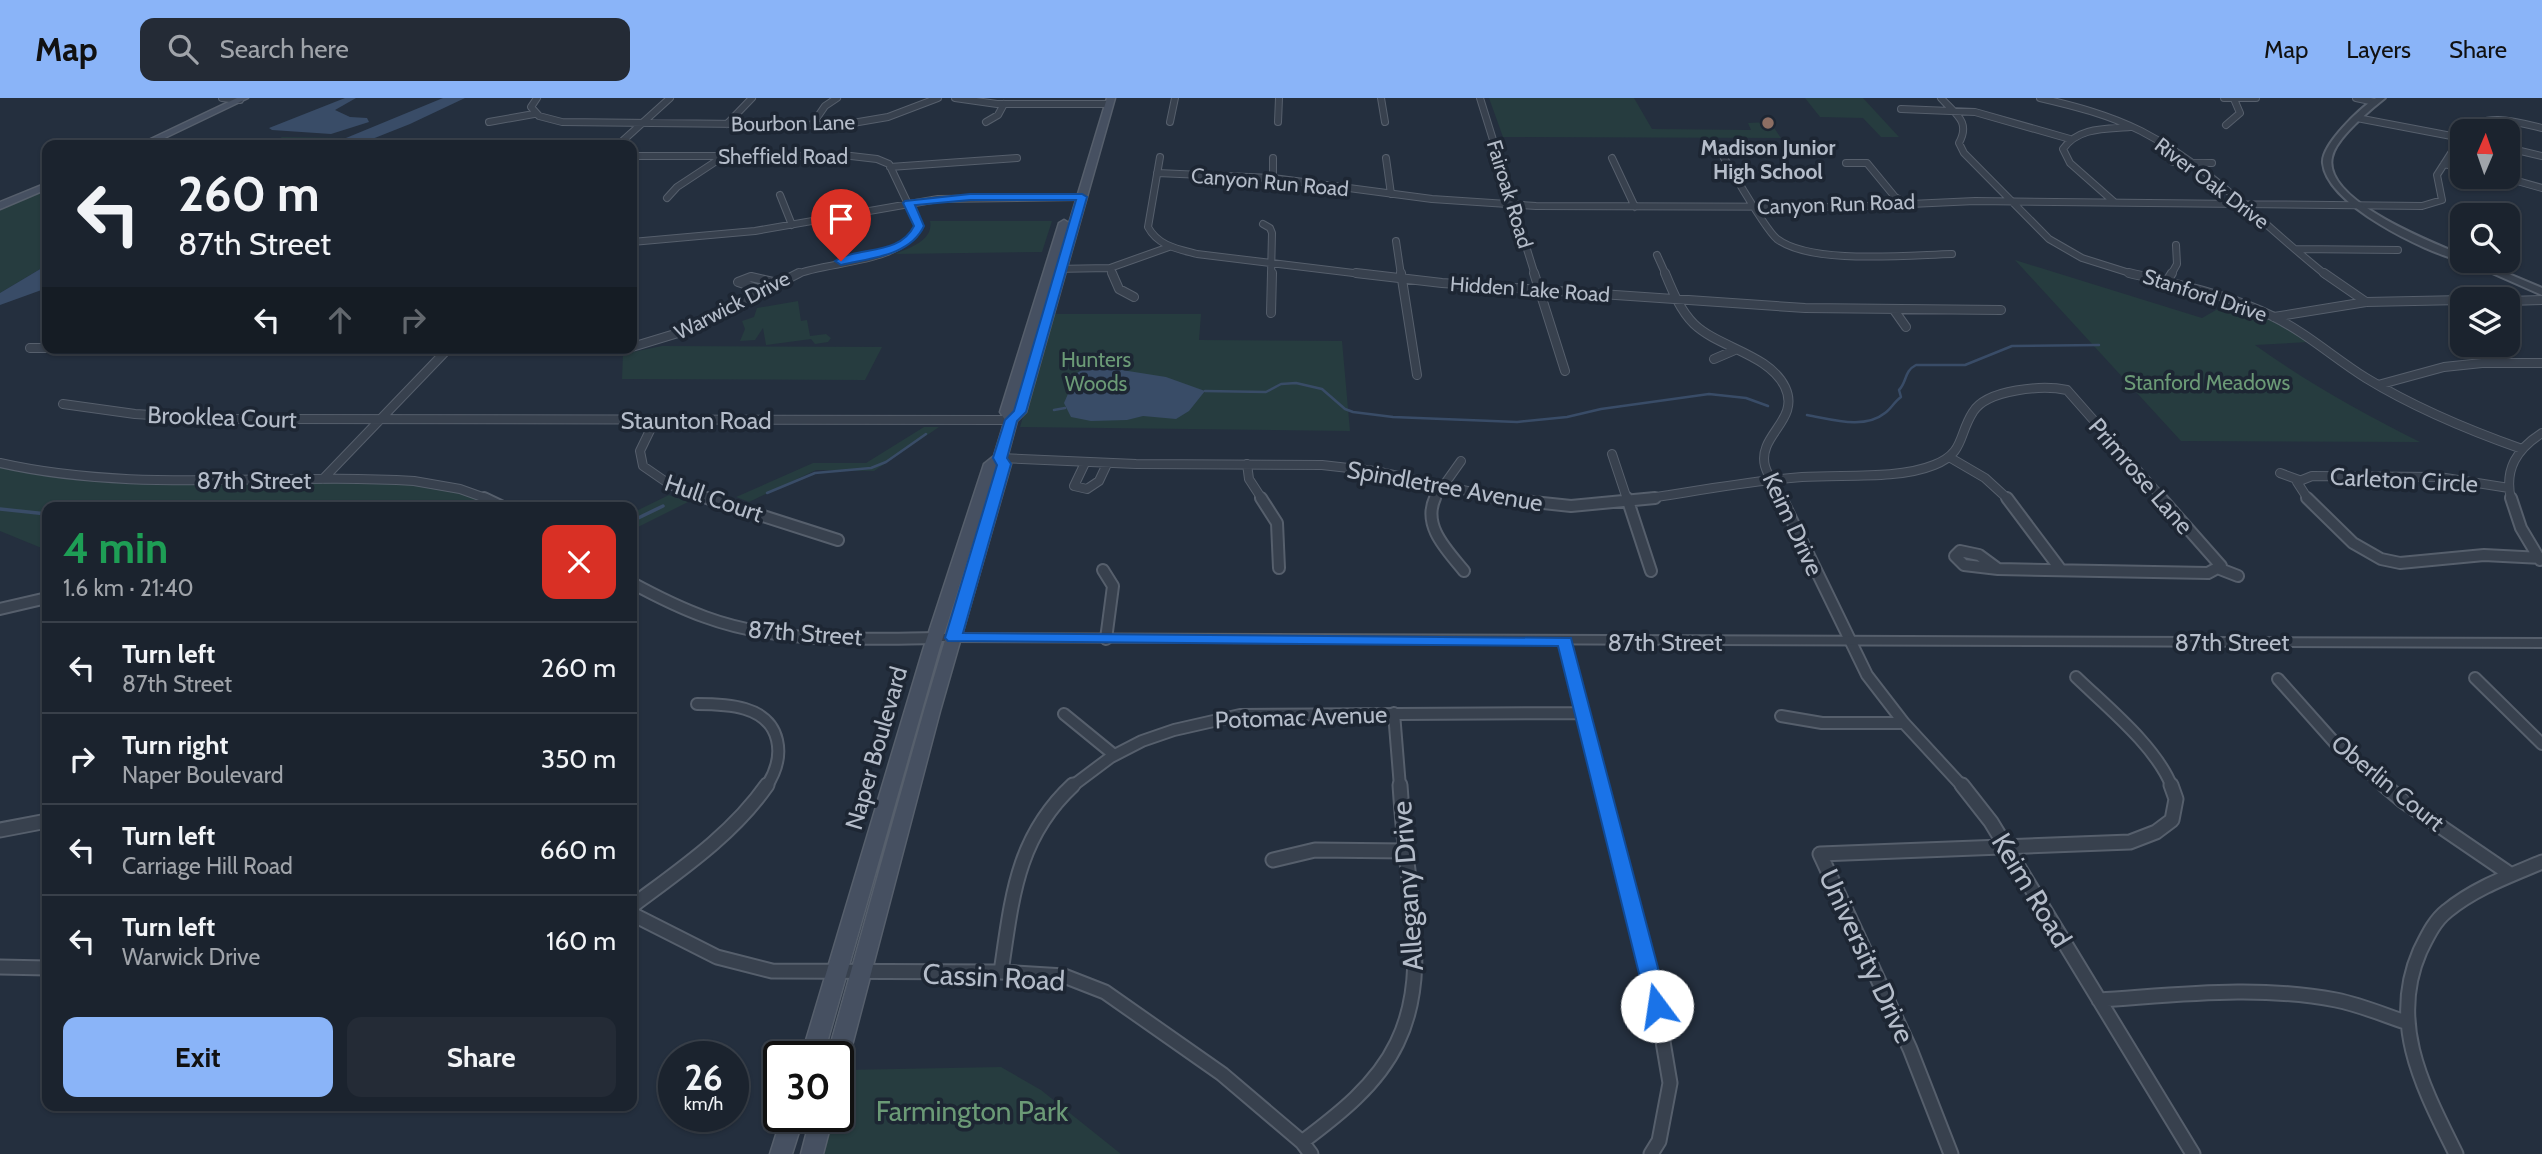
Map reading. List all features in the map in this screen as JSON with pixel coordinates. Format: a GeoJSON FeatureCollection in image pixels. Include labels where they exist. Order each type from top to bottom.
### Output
{"type":"FeatureCollection","features":[{"type":"Feature","properties":{"kind":"main road"},"geometry":{"type":"LineString","coordinates":[[154,140],[242,99]]}},
{"type":"Feature","properties":{"kind":"main road","name":"Naper Boulevard"},"geometry":{"type":"LineString","coordinates":[[819,1041],[849,972],[991,464],[1000,458],[1011,420],[1006,412],[1056,269],[1105,101]]}},
{"type":"Feature","properties":{"kind":"main road"},"geometry":{"type":"LineString","coordinates":[[3,203],[42,188]]}},
{"type":"Feature","properties":{"kind":"main road","name":"Naper Boulevard"},"geometry":{"type":"LineString","coordinates":[[840,1041],[849,972]]}},
{"type":"Feature","properties":{"kind":"main road"},"geometry":{"type":"LineString","coordinates":[[781,1154],[788,1132]]}},
{"type":"Feature","properties":{"kind":"main road"},"geometry":{"type":"LineString","coordinates":[[812,1154],[818,1132]]}},
{"type":"Feature","properties":{"kind":"street"},"geometry":{"type":"LineString","coordinates":[[222,98],[242,99]]}},
{"type":"Feature","properties":{"kind":"street"},"geometry":{"type":"LineString","coordinates":[[489,122],[534,114],[531,107],[537,98]]}},
{"type":"Feature","properties":{"kind":"street"},"geometry":{"type":"LineString","coordinates":[[624,140],[670,98]]}},
{"type":"Feature","properties":{"kind":"street"},"geometry":{"type":"LineString","coordinates":[[727,124],[752,98]]}},
{"type":"Feature","properties":{"kind":"street"},"geometry":{"type":"LineString","coordinates":[[812,125],[825,106],[836,98]]}},
{"type":"Feature","properties":{"kind":"street","name":"Bourbon Lane"},"geometry":{"type":"LineString","coordinates":[[534,114],[562,122],[812,125],[873,121],[884,125],[897,122],[888,117],[938,98]]}},
{"type":"Feature","properties":{"kind":"street"},"geometry":{"type":"LineString","coordinates":[[955,98],[1004,104],[1105,101]]}},
{"type":"Feature","properties":{"kind":"street"},"geometry":{"type":"LineString","coordinates":[[1170,122],[1175,98]]}},
{"type":"Feature","properties":{"kind":"street"},"geometry":{"type":"LineString","coordinates":[[1278,122],[1279,98]]}},
{"type":"Feature","properties":{"kind":"street"},"geometry":{"type":"LineString","coordinates":[[1381,98],[1385,122]]}},
{"type":"Feature","properties":{"kind":"street","name":"Fairoak Road"},"geometry":{"type":"LineString","coordinates":[[1480,98],[1565,371]]}},
{"type":"Feature","properties":{"kind":"street"},"geometry":{"type":"LineString","coordinates":[[1941,98],[1953,109]]}},
{"type":"Feature","properties":{"kind":"street","name":"River Oak Drive"},"geometry":{"type":"LineString","coordinates":[[2040,98],[2090,111],[2131,127],[2165,145],[2240,202],[2336,283],[2366,302]]}},
{"type":"Feature","properties":{"kind":"street"},"geometry":{"type":"LineString","coordinates":[[2224,98],[2256,98]]}},
{"type":"Feature","properties":{"kind":"street"},"geometry":{"type":"LineString","coordinates":[[2356,98],[2378,100]]}},
{"type":"Feature","properties":{"kind":"street"},"geometry":{"type":"LineString","coordinates":[[2226,125],[2240,113],[2234,99]]}},
{"type":"Feature","properties":{"kind":"street"},"geometry":{"type":"LineString","coordinates":[[2378,100],[2357,118],[2331,148],[2327,163],[2332,180],[2358,205],[2405,233],[2450,253]]}},
{"type":"Feature","properties":{"kind":"street"},"geometry":{"type":"LineString","coordinates":[[986,122],[998,115],[1004,104]]}},
{"type":"Feature","properties":{"kind":"street"},"geometry":{"type":"LineString","coordinates":[[1901,109],[1953,109],[1982,114],[2070,139],[2087,133],[2131,127]]}},
{"type":"Feature","properties":{"kind":"street","name":"Stanford Drive"},"geometry":{"type":"LineString","coordinates":[[1953,109],[1964,124],[1965,132],[1956,141],[1964,153],[2049,239],[2064,249],[2100,263],[2222,296],[2274,317],[2307,336],[2378,385],[2458,425],[2522,449]]}},
{"type":"Feature","properties":{"kind":"street"},"geometry":{"type":"LineString","coordinates":[[2490,116],[2494,119]]}},
{"type":"Feature","properties":{"kind":"street"},"geometry":{"type":"LineString","coordinates":[[2357,118],[2450,134]]}},
{"type":"Feature","properties":{"kind":"street"},"geometry":{"type":"LineString","coordinates":[[2520,125],[2542,128]]}},
{"type":"Feature","properties":{"kind":"street"},"geometry":{"type":"LineString","coordinates":[[2070,139],[2063,149],[2065,157],[2113,201]]}},
{"type":"Feature","properties":{"kind":"street"},"geometry":{"type":"LineString","coordinates":[[2520,151],[2542,156]]}},
{"type":"Feature","properties":{"kind":"street"},"geometry":{"type":"LineString","coordinates":[[2450,155],[2444,164],[2450,165]]}},
{"type":"Feature","properties":{"kind":"street","name":"Sheffield Road"},"geometry":{"type":"LineString","coordinates":[[637,156],[865,157],[884,161],[890,167]]}},
{"type":"Feature","properties":{"kind":"street"},"geometry":{"type":"LineString","coordinates":[[667,198],[671,190],[705,173],[724,156]]}},
{"type":"Feature","properties":{"kind":"street"},"geometry":{"type":"LineString","coordinates":[[1160,157],[1148,227],[1152,235],[1169,247]]}},
{"type":"Feature","properties":{"kind":"street"},"geometry":{"type":"LineString","coordinates":[[908,203],[890,167],[1017,158]]}},
{"type":"Feature","properties":{"kind":"street"},"geometry":{"type":"LineString","coordinates":[[1273,158],[1273,178]]}},
{"type":"Feature","properties":{"kind":"street"},"geometry":{"type":"LineString","coordinates":[[1386,158],[1391,194]]}},
{"type":"Feature","properties":{"kind":"street"},"geometry":{"type":"LineString","coordinates":[[1612,158],[1635,207]]}},
{"type":"Feature","properties":{"kind":"street"},"geometry":{"type":"LineString","coordinates":[[1724,158],[1775,237],[1792,249],[1830,254],[1952,254]]}},
{"type":"Feature","properties":{"kind":"street"},"geometry":{"type":"LineString","coordinates":[[2173,162],[2212,163]]}},
{"type":"Feature","properties":{"kind":"street"},"geometry":{"type":"LineString","coordinates":[[1846,163],[1867,163],[1895,197],[1905,203]]}},
{"type":"Feature","properties":{"kind":"street","name":"Canyon Run Road"},"geometry":{"type":"LineString","coordinates":[[1157,173],[1273,178],[1391,194],[1514,205],[1864,207],[1905,203],[2113,201],[2422,206],[2440,202],[2443,197],[2436,179],[2444,164]]}},
{"type":"Feature","properties":{"kind":"street"},"geometry":{"type":"LineString","coordinates":[[2520,181],[2542,187]]}},
{"type":"Feature","properties":{"kind":"street"},"geometry":{"type":"LineString","coordinates":[[780,195],[792,225]]}},
{"type":"Feature","properties":{"kind":"street"},"geometry":{"type":"LineString","coordinates":[[637,242],[710,236],[792,225],[908,203],[970,197],[1077,197]]}},
{"type":"Feature","properties":{"kind":"street","name":"Warwick Drive"},"geometry":{"type":"LineString","coordinates":[[637,346],[689,330],[773,282],[821,265],[886,252],[907,243],[914,237],[919,226],[908,203]]}},
{"type":"Feature","properties":{"kind":"street"},"geometry":{"type":"LineString","coordinates":[[1263,225],[1270,228],[1272,233],[1270,313]]}},
{"type":"Feature","properties":{"kind":"street"},"geometry":{"type":"LineString","coordinates":[[1396,241],[1417,374]]}},
{"type":"Feature","properties":{"kind":"street"},"geometry":{"type":"LineString","coordinates":[[2167,281],[2177,264],[2176,245]]}},
{"type":"Feature","properties":{"kind":"street"},"geometry":{"type":"LineString","coordinates":[[1056,269],[1110,268],[1169,247]]}},
{"type":"Feature","properties":{"kind":"street","name":"Hidden Lake Road"},"geometry":{"type":"LineString","coordinates":[[1169,247],[1271,264],[1540,291],[1805,308],[2001,310]]}},
{"type":"Feature","properties":{"kind":"street"},"geometry":{"type":"LineString","coordinates":[[1784,254],[1792,249]]}},
{"type":"Feature","properties":{"kind":"street"},"geometry":{"type":"LineString","coordinates":[[2295,249],[2398,250]]}},
{"type":"Feature","properties":{"kind":"street","name":"Keim Drive"},"geometry":{"type":"LineString","coordinates":[[1657,255],[1679,301],[1698,328],[1772,372],[1787,390],[1789,399],[1786,420],[1764,448],[1765,465],[1850,642]]}},
{"type":"Feature","properties":{"kind":"street"},"geometry":{"type":"LineString","coordinates":[[1110,268],[1119,289],[1134,297]]}},
{"type":"Feature","properties":{"kind":"street"},"geometry":{"type":"LineString","coordinates":[[2498,273],[2542,292]]}},
{"type":"Feature","properties":{"kind":"street"},"geometry":{"type":"LineString","coordinates":[[759,289],[738,282],[751,277],[773,282]]}},
{"type":"Feature","properties":{"kind":"street"},"geometry":{"type":"LineString","coordinates":[[2274,317],[2366,302],[2450,300]]}},
{"type":"Feature","properties":{"kind":"street"},"geometry":{"type":"LineString","coordinates":[[2520,301],[2542,300]]}},
{"type":"Feature","properties":{"kind":"street"},"geometry":{"type":"LineString","coordinates":[[1894,310],[1906,327]]}},
{"type":"Feature","properties":{"kind":"street"},"geometry":{"type":"LineString","coordinates":[[30,348],[42,348]]}},
{"type":"Feature","properties":{"kind":"street"},"geometry":{"type":"LineString","coordinates":[[1714,359],[1735,350]]}},
{"type":"Feature","properties":{"kind":"street"},"geometry":{"type":"LineString","coordinates":[[323,480],[443,354]]}},
{"type":"Feature","properties":{"kind":"street"},"geometry":{"type":"LineString","coordinates":[[2378,385],[2444,367],[2493,362],[2542,363]]}},
{"type":"Feature","properties":{"kind":"street","name":"Primrose Lane"},"geometry":{"type":"LineString","coordinates":[[1949,457],[1961,444],[1973,411],[1982,402],[2011,393],[2062,386],[2203,548],[2219,562],[2220,569]]}},
{"type":"Feature","properties":{"kind":"street","name":"Brooklea Court"},"geometry":{"type":"LineString","coordinates":[[63,404],[135,414],[217,419],[381,419]]}},
{"type":"Feature","properties":{"kind":"street","name":"Staunton Road"},"geometry":{"type":"LineString","coordinates":[[381,419],[1011,420]]}},
{"type":"Feature","properties":{"kind":"street","name":"Hull Court"},"geometry":{"type":"LineString","coordinates":[[655,420],[638,452],[642,465],[652,476],[671,485],[838,540]]}},
{"type":"Feature","properties":{"kind":"street"},"geometry":{"type":"LineString","coordinates":[[2541,560],[2519,528],[2511,505],[2509,488],[2511,467],[2526,442],[2542,433]]}},
{"type":"Feature","properties":{"kind":"street"},"geometry":{"type":"LineString","coordinates":[[1612,454],[1651,571]]}},
{"type":"Feature","properties":{"kind":"street"},"geometry":{"type":"LineString","coordinates":[[1949,457],[1982,474],[2006,494],[2062,570]]}},
{"type":"Feature","properties":{"kind":"street","name":"Spindletree Avenue"},"geometry":{"type":"LineString","coordinates":[[1000,458],[1107,464],[1344,467],[1396,474],[1493,499],[1544,505],[1628,502],[1772,480],[1913,470],[1949,457]]}},
{"type":"Feature","properties":{"kind":"street"},"geometry":{"type":"LineString","coordinates":[[1461,461],[1439,486],[1430,510],[1435,533],[1464,571]]}},
{"type":"Feature","properties":{"kind":"street","name":"87th Street"},"geometry":{"type":"LineString","coordinates":[[0,463],[55,474],[107,479],[402,480],[438,483],[475,492],[494,502]]}},
{"type":"Feature","properties":{"kind":"street"},"geometry":{"type":"LineString","coordinates":[[1085,463],[1075,481],[1074,486],[1079,488],[1095,488],[1107,464]]}},
{"type":"Feature","properties":{"kind":"street"},"geometry":{"type":"LineString","coordinates":[[1247,464],[1249,480],[1269,507],[1276,522],[1279,568]]}},
{"type":"Feature","properties":{"kind":"street","name":"Carleton Circle"},"geometry":{"type":"LineString","coordinates":[[2280,473],[2299,480],[2320,476],[2439,477],[2509,488]]}},
{"type":"Feature","properties":{"kind":"street","name":"Carleton Circle"},"geometry":{"type":"LineString","coordinates":[[2299,480],[2299,488],[2353,543],[2379,565],[2467,555],[2541,560]]}},
{"type":"Feature","properties":{"kind":"street","name":"Primrose Lane"},"geometry":{"type":"LineString","coordinates":[[1998,569],[2208,573],[2220,569],[2238,576]]}},
{"type":"Feature","properties":{"kind":"street"},"geometry":{"type":"LineString","coordinates":[[1103,570],[1113,586],[1106,639]]}},
{"type":"Feature","properties":{"kind":"street","name":"87th Street"},"geometry":{"type":"LineString","coordinates":[[637,590],[705,619],[770,634],[804,638],[2542,643]]}},
{"type":"Feature","properties":{"kind":"street"},"geometry":{"type":"LineString","coordinates":[[0,609],[42,599]]}},
{"type":"Feature","properties":{"kind":"street"},"geometry":{"type":"LineString","coordinates":[[1565,642],[1657,1006],[1670,1083],[1659,1141],[1651,1154]]}},
{"type":"Feature","properties":{"kind":"street","name":"Keim Road"},"geometry":{"type":"LineString","coordinates":[[1850,642],[1867,675],[1904,723],[1973,798],[2008,848],[2193,1154]]}},
{"type":"Feature","properties":{"kind":"street"},"geometry":{"type":"LineString","coordinates":[[2008,848],[2130,842],[2158,832],[2175,815],[2177,795],[2164,771],[2076,677]]}},
{"type":"Feature","properties":{"kind":"street"},"geometry":{"type":"LineString","coordinates":[[2475,678],[2542,744]]}},
{"type":"Feature","properties":{"kind":"street","name":"Oberlin Court"},"geometry":{"type":"LineString","coordinates":[[2278,679],[2335,743],[2403,801],[2510,874]]}},
{"type":"Feature","properties":{"kind":"street"},"geometry":{"type":"LineString","coordinates":[[637,902],[749,813],[766,790],[777,765],[780,744],[772,726],[764,718],[739,707],[697,704]]}},
{"type":"Feature","properties":{"kind":"street","name":"Potomac Avenue"},"geometry":{"type":"LineString","coordinates":[[1001,972],[1016,882],[1030,839],[1040,821],[1067,790],[1113,754],[1165,731],[1215,718],[1277,713],[1584,713]]}},
{"type":"Feature","properties":{"kind":"street","name":"Allegany Drive"},"geometry":{"type":"LineString","coordinates":[[1301,1142],[1342,1112],[1364,1090],[1397,1043],[1416,974],[1394,713]]}},
{"type":"Feature","properties":{"kind":"street"},"geometry":{"type":"LineString","coordinates":[[1064,714],[1113,754]]}},
{"type":"Feature","properties":{"kind":"street"},"geometry":{"type":"LineString","coordinates":[[1781,716],[1822,723],[1904,723]]}},
{"type":"Feature","properties":{"kind":"street"},"geometry":{"type":"LineString","coordinates":[[0,830],[42,822]]}},
{"type":"Feature","properties":{"kind":"street","name":"University Drive"},"geometry":{"type":"LineString","coordinates":[[1951,1154],[1910,1049],[1820,854],[2008,848]]}},
{"type":"Feature","properties":{"kind":"street"},"geometry":{"type":"LineString","coordinates":[[1273,860],[1315,850],[1406,851]]}},
{"type":"Feature","properties":{"kind":"street"},"geometry":{"type":"LineString","coordinates":[[2456,1154],[2421,1083],[2408,1037],[2412,972],[2428,934],[2444,913],[2468,896],[2510,874],[2542,862]]}},
{"type":"Feature","properties":{"kind":"street","name":"Cassin Road"},"geometry":{"type":"LineString","coordinates":[[637,917],[699,951],[727,962],[772,971],[1001,972],[1064,976],[1105,992],[1222,1074],[1301,1142],[1311,1154]]}},
{"type":"Feature","properties":{"kind":"street"},"geometry":{"type":"LineString","coordinates":[[0,967],[42,968]]}},
{"type":"Feature","properties":{"kind":"street"},"geometry":{"type":"LineString","coordinates":[[2099,1000],[2234,994],[2306,996],[2338,1001],[2408,1023]]}},
{"type":"Feature","properties":{"kind":"green space"},"geometry":{"type":"Polygon","coordinates":[[[1489,98],[1634,98],[1652,129],[1751,130],[1748,123],[1770,122],[1781,138],[1503,137],[1489,98]]]}},
{"type":"Feature","properties":{"kind":"green space"},"geometry":{"type":"Polygon","coordinates":[[[1805,98],[1863,98],[1899,137],[1881,137],[1863,118],[1820,117],[1805,98]]]}},
{"type":"Feature","properties":{"kind":"green space"},"geometry":{"type":"Polygon","coordinates":[[[282,137],[347,138],[342,140],[277,140],[282,137]]]}},
{"type":"Feature","properties":{"kind":"green space"},"geometry":{"type":"Polygon","coordinates":[[[42,192],[42,268],[0,293],[0,210],[42,192]]]}},
{"type":"Feature","properties":{"kind":"green space"},"geometry":{"type":"Polygon","coordinates":[[[930,221],[1052,221],[1042,252],[895,254],[925,238],[930,221]]]}},
{"type":"Feature","properties":{"kind":"green space","name":"Stanford Meadows"},"geometry":{"type":"Polygon","coordinates":[[[2015,260],[2202,318],[2230,302],[2261,315],[2309,342],[2255,345],[2336,397],[2420,442],[2181,441],[2015,260]]]}},
{"type":"Feature","properties":{"kind":"green space"},"geometry":{"type":"Polygon","coordinates":[[[798,301],[801,321],[807,320],[810,336],[826,334],[831,338],[828,342],[815,344],[811,339],[766,345],[763,328],[755,340],[740,341],[745,329],[742,321],[754,317],[757,308],[798,301]]]}},
{"type":"Feature","properties":{"kind":"green space","name":"Hunters Woods"},"geometry":{"type":"Polygon","coordinates":[[[1053,314],[1201,314],[1199,340],[1342,341],[1350,431],[1020,427],[1053,314]]]}},
{"type":"Feature","properties":{"kind":"green space"},"geometry":{"type":"Polygon","coordinates":[[[662,346],[882,347],[865,380],[622,379],[623,354],[637,354],[637,351],[662,346]]]}},
{"type":"Feature","properties":{"kind":"green space"},"geometry":{"type":"Polygon","coordinates":[[[924,427],[939,427],[874,471],[816,470],[749,502],[736,497],[813,463],[866,463],[924,427]]]}},
{"type":"Feature","properties":{"kind":"green space"},"geometry":{"type":"Polygon","coordinates":[[[0,467],[38,475],[153,484],[404,484],[451,491],[484,502],[42,502],[42,548],[0,531],[0,467]]]}},
{"type":"Feature","properties":{"kind":"green space"},"geometry":{"type":"Polygon","coordinates":[[[669,495],[688,502],[637,528],[637,511],[669,495]]]}},
{"type":"Feature","properties":{"kind":"green space","name":"Farmington Park"},"geometry":{"type":"Polygon","coordinates":[[[1001,1067],[1041,1090],[1121,1154],[823,1154],[828,1132],[854,1132],[854,1070],[1001,1067]]]}},
{"type":"Feature","properties":{"kind":"water"},"geometry":{"type":"Polygon","coordinates":[[[345,98],[356,98],[335,110],[350,117],[367,118],[369,122],[331,134],[269,128],[345,98]]]}},
{"type":"Feature","properties":{"kind":"water"},"geometry":{"type":"Polygon","coordinates":[[[443,98],[465,98],[370,140],[341,140],[443,98]]]}},
{"type":"Feature","properties":{"kind":"water"},"geometry":{"type":"Polygon","coordinates":[[[42,268],[42,290],[0,305],[0,293],[42,268]]]}},
{"type":"Feature","properties":{"kind":"water"},"geometry":{"type":"Polygon","coordinates":[[[1090,365],[1166,377],[1205,391],[1189,411],[1176,419],[1143,416],[1127,420],[1091,421],[1071,417],[1064,403],[1077,373],[1090,365]]]}},
{"type":"Feature","properties":{"kind":"waterway"},"geometry":{"type":"LineString","coordinates":[[1807,415],[1847,422],[1877,418],[1901,397],[1899,390],[1909,370],[1916,365],[1965,365],[2012,346],[2099,345]]}},
{"type":"Feature","properties":{"kind":"waterway"},"geometry":{"type":"LineString","coordinates":[[1205,391],[1266,392],[1281,384],[1296,383],[1322,389],[1345,409],[1353,412],[1393,417],[1517,422],[1567,417],[1601,409],[1709,394],[1746,398],[1768,406]]}},
{"type":"Feature","properties":{"kind":"waterway"},"geometry":{"type":"LineString","coordinates":[[1054,410],[1065,408]]}},
{"type":"Feature","properties":{"kind":"waterway"},"geometry":{"type":"LineString","coordinates":[[767,493],[815,473],[871,468],[886,462],[926,434]]}},
{"type":"Feature","properties":{"kind":"waterway"},"geometry":{"type":"LineString","coordinates":[[637,519],[663,506]]}},
{"type":"Feature","properties":{"kind":"waterway"},"geometry":{"type":"LineString","coordinates":[[0,509],[42,513]]}},
{"type":"Feature","properties":{"kind":"place","name":"Madison Junior High School"},"geometry":{"type":"Point","coordinates":[1768,123]}},
{"type":"Feature","properties":{"kind":"route"},"geometry":{"type":"LineString","coordinates":[[841,261],[886,252],[914,237],[919,226],[908,203],[970,197],[1082,197],[1020,412],[1011,420],[1000,458],[1004,464],[953,638],[1565,642],[1657,1006]]}}]}
